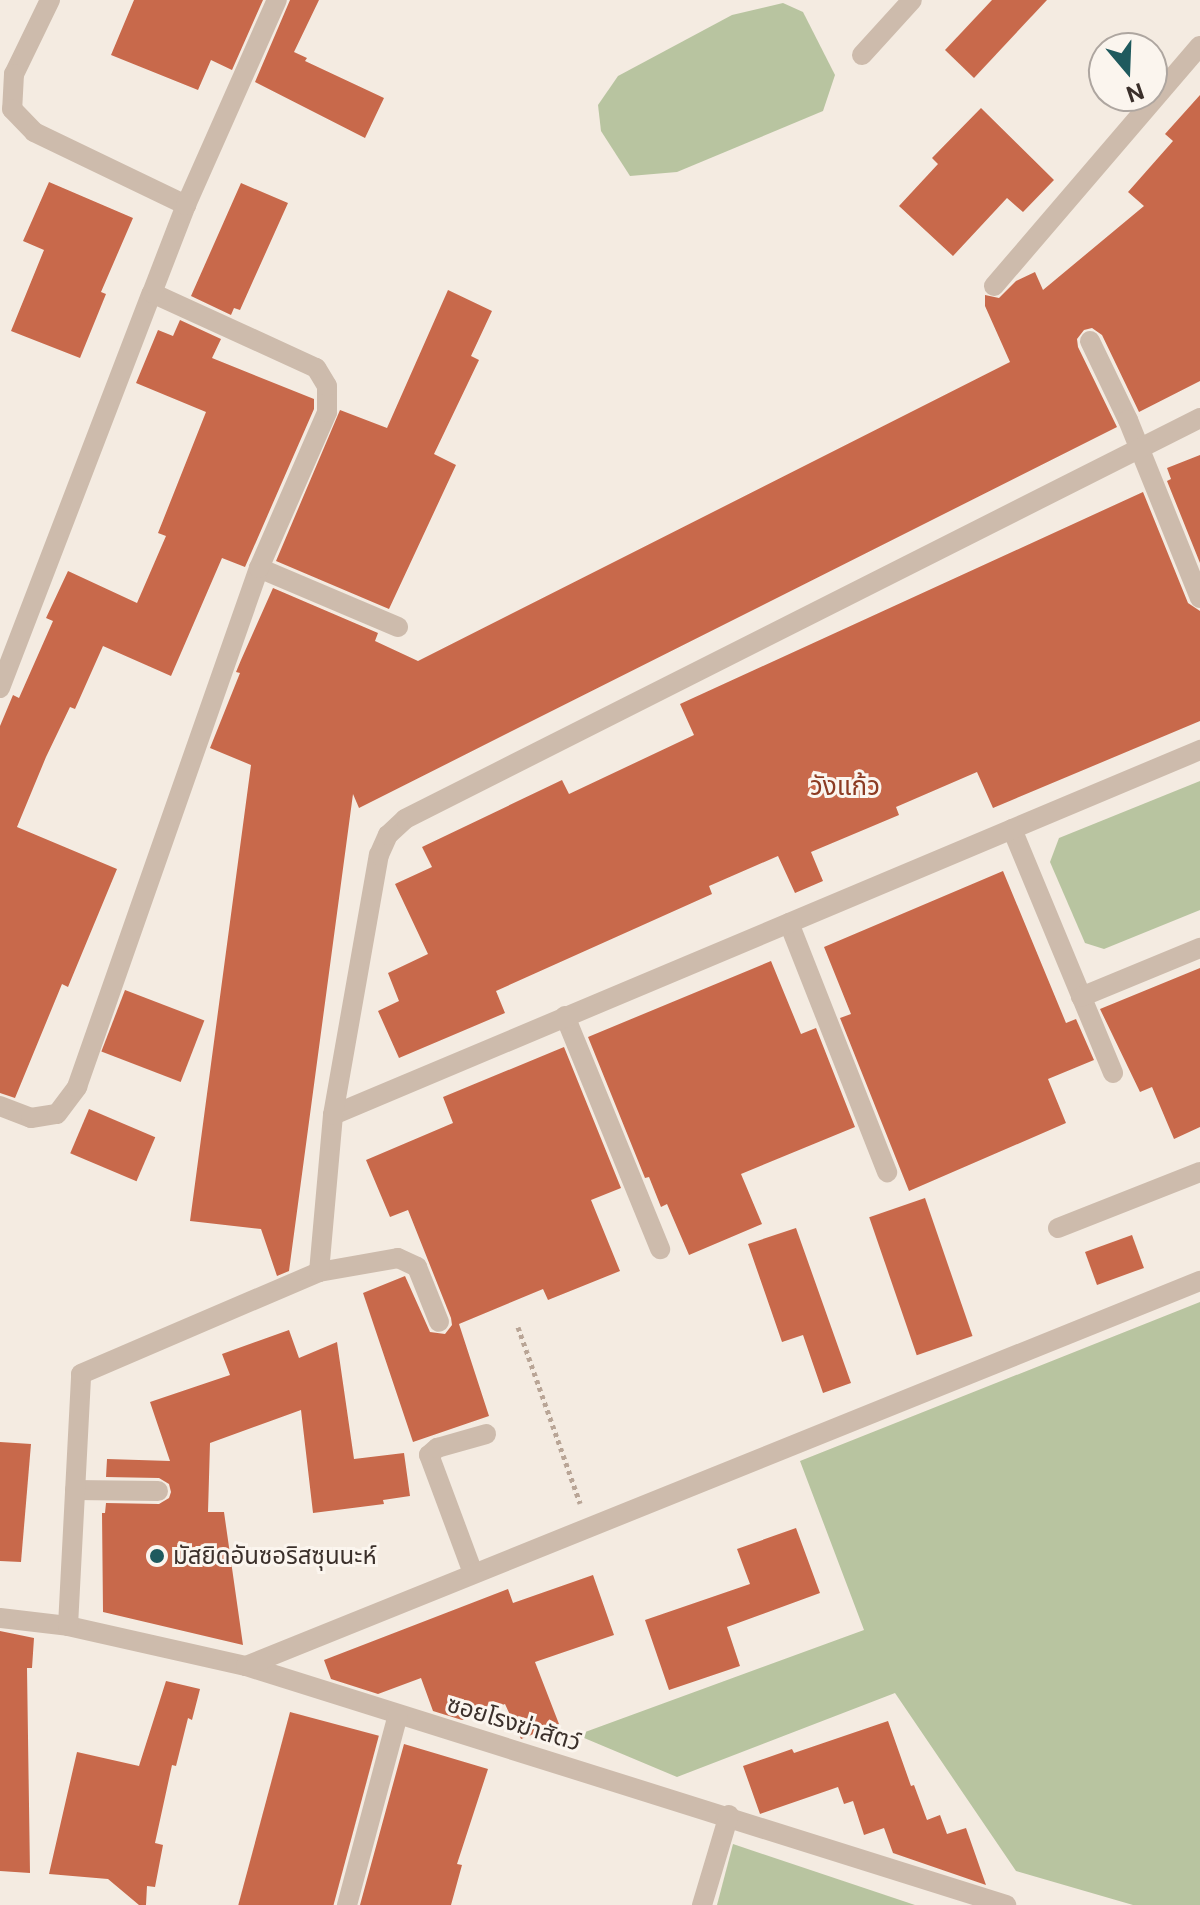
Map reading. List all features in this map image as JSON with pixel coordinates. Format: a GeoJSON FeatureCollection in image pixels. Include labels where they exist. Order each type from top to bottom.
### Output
{"type":"FeatureCollection","features":[{"type":"Feature","properties":{"kind":"street"},"geometry":{"type":"LineString","coordinates":[[50,0],[14,74],[12,109],[34,132],[186,205]]}},
{"type":"Feature","properties":{"kind":"street"},"geometry":{"type":"LineString","coordinates":[[0,688],[186,205],[277,0]]}},
{"type":"Feature","properties":{"kind":"street"},"geometry":{"type":"LineString","coordinates":[[862,55],[912,0]]}},
{"type":"Feature","properties":{"kind":"street"},"geometry":{"type":"LineString","coordinates":[[994,286],[1200,46]]}},
{"type":"Feature","properties":{"kind":"street"},"geometry":{"type":"LineString","coordinates":[[0,1106],[31,1118],[57,1114],[77,1087],[259,568],[327,412],[327,386],[316,368],[152,293]]}},
{"type":"Feature","properties":{"kind":"street"},"geometry":{"type":"LineString","coordinates":[[1090,341],[1128,420],[1200,598]]}},
{"type":"Feature","properties":{"kind":"street"},"geometry":{"type":"LineString","coordinates":[[319,1272],[333,1115],[379,855],[388,835],[405,819],[1200,418]]}},
{"type":"Feature","properties":{"kind":"street"},"geometry":{"type":"LineString","coordinates":[[259,568],[398,627]]}},
{"type":"Feature","properties":{"kind":"street"},"geometry":{"type":"LineString","coordinates":[[333,1115],[1200,750]]}},
{"type":"Feature","properties":{"kind":"street"},"geometry":{"type":"LineString","coordinates":[[1012,829],[1113,1073]]}},
{"type":"Feature","properties":{"kind":"street"},"geometry":{"type":"LineString","coordinates":[[789,923],[887,1172]]}},
{"type":"Feature","properties":{"kind":"street"},"geometry":{"type":"LineString","coordinates":[[1081,997],[1200,948]]}},
{"type":"Feature","properties":{"kind":"street"},"geometry":{"type":"LineString","coordinates":[[565,1016],[660,1249]]}},
{"type":"Feature","properties":{"kind":"street"},"geometry":{"type":"LineString","coordinates":[[1058,1228],[1200,1172]]}},
{"type":"Feature","properties":{"kind":"street"},"geometry":{"type":"LineString","coordinates":[[68,1626],[81,1374],[319,1272],[398,1258],[417,1267],[439,1322]]}},
{"type":"Feature","properties":{"kind":"street"},"geometry":{"type":"LineString","coordinates":[[246,1666],[1200,1281]]}},
{"type":"Feature","properties":{"kind":"street"},"geometry":{"type":"LineString","coordinates":[[473,1573],[429,1455],[437,1448],[486,1434]]}},
{"type":"Feature","properties":{"kind":"street"},"geometry":{"type":"LineString","coordinates":[[75,1490],[158,1491]]}},
{"type":"Feature","properties":{"kind":"street","name":"ซอยโรงฆ่าสัตว์"},"geometry":{"type":"LineString","coordinates":[[0,1618],[68,1626],[246,1666],[729,1815],[1006,1905]]}},
{"type":"Feature","properties":{"kind":"street"},"geometry":{"type":"LineString","coordinates":[[347,1905],[398,1715]]}},
{"type":"Feature","properties":{"kind":"street"},"geometry":{"type":"LineString","coordinates":[[702,1905],[729,1815]]}},
{"type":"Feature","properties":{"kind":"path"},"geometry":{"type":"LineString","coordinates":[[518,1327],[588,1527]]}},
{"type":"Feature","properties":{"kind":"green space"},"geometry":{"type":"Polygon","coordinates":[[[783,3],[803,12],[835,75],[823,111],[677,172],[630,176],[601,131],[598,105],[618,76],[732,15],[783,3]]]}},
{"type":"Feature","properties":{"kind":"green space"},"geometry":{"type":"Polygon","coordinates":[[[1200,781],[1200,910],[1104,949],[1085,943],[1050,862],[1059,838],[1200,781]]]}},
{"type":"Feature","properties":{"kind":"green space"},"geometry":{"type":"Polygon","coordinates":[[[1200,1302],[1200,1905],[1133,1905],[1016,1871],[895,1693],[677,1777],[577,1735],[864,1630],[800,1461],[1200,1302]]]}},
{"type":"Feature","properties":{"kind":"green space"},"geometry":{"type":"Polygon","coordinates":[[[733,1844],[915,1905],[717,1905],[733,1844]]]}},
{"type":"Feature","properties":{"kind":"building"},"geometry":{"type":"Polygon","coordinates":[[[134,0],[263,0],[232,70],[211,60],[198,90],[111,55],[134,0]]]}},
{"type":"Feature","properties":{"kind":"building"},"geometry":{"type":"Polygon","coordinates":[[[290,0],[319,0],[294,52],[307,58],[305,61],[384,98],[365,138],[255,82],[290,0]]]}},
{"type":"Feature","properties":{"kind":"building"},"geometry":{"type":"Polygon","coordinates":[[[992,0],[1047,0],[974,78],[945,50],[992,0]]]}},
{"type":"Feature","properties":{"kind":"building"},"geometry":{"type":"Polygon","coordinates":[[[1200,95],[1200,381],[1139,412],[1102,335],[1092,328],[1084,330],[1077,339],[1078,347],[1117,427],[359,808],[353,794],[289,1271],[277,1276],[261,1229],[190,1221],[251,765],[210,748],[240,673],[236,672],[273,588],[378,633],[375,641],[418,661],[1010,362],[985,306],[985,295],[999,298],[1016,281],[1035,272],[1043,290],[1144,206],[1128,192],[1173,141],[1165,134],[1200,95]]]}},
{"type":"Feature","properties":{"kind":"building"},"geometry":{"type":"Polygon","coordinates":[[[981,108],[1054,180],[1023,212],[1007,198],[953,256],[899,206],[938,164],[932,158],[981,108]]]}},
{"type":"Feature","properties":{"kind":"building"},"geometry":{"type":"Polygon","coordinates":[[[49,182],[133,218],[101,292],[106,294],[80,358],[11,331],[44,250],[23,241],[49,182]]]}},
{"type":"Feature","properties":{"kind":"building"},"geometry":{"type":"Polygon","coordinates":[[[241,183],[288,203],[240,310],[234,308],[231,315],[191,296],[241,183]]]}},
{"type":"Feature","properties":{"kind":"building"},"geometry":{"type":"Polygon","coordinates":[[[448,290],[492,311],[471,356],[479,360],[434,454],[456,465],[389,609],[276,561],[340,410],[387,428],[448,290]]]}},
{"type":"Feature","properties":{"kind":"building"},"geometry":{"type":"Polygon","coordinates":[[[180,320],[221,339],[212,358],[314,399],[314,409],[245,567],[222,558],[171,676],[103,646],[75,709],[70,707],[46,757],[17,827],[117,869],[68,987],[62,984],[15,1098],[0,1093],[0,726],[13,695],[19,698],[53,621],[46,618],[68,571],[137,603],[166,536],[158,533],[206,412],[136,383],[158,330],[173,336],[180,320]]]}},
{"type":"Feature","properties":{"kind":"building"},"geometry":{"type":"Polygon","coordinates":[[[1200,455],[1200,563],[1167,481],[1171,479],[1167,468],[1200,455]]]}},
{"type":"Feature","properties":{"kind":"building"},"geometry":{"type":"Polygon","coordinates":[[[1143,492],[1188,603],[1200,611],[1200,721],[993,808],[977,772],[896,807],[899,815],[811,852],[823,881],[795,893],[778,856],[709,886],[712,894],[496,991],[505,1013],[399,1058],[378,1011],[399,1001],[388,973],[428,954],[395,884],[432,867],[422,847],[562,780],[569,794],[694,735],[680,704],[1143,492]]]}},
{"type":"Feature","properties":{"kind":"building"},"geometry":{"type":"Polygon","coordinates":[[[1003,871],[1066,1023],[1076,1019],[1094,1060],[1048,1079],[1066,1123],[909,1191],[840,1018],[851,1014],[824,947],[1003,871]]]}},
{"type":"Feature","properties":{"kind":"building"},"geometry":{"type":"Polygon","coordinates":[[[771,961],[801,1034],[816,1028],[855,1127],[741,1174],[762,1224],[689,1255],[667,1204],[661,1207],[649,1177],[645,1178],[588,1037],[771,961]]]}},
{"type":"Feature","properties":{"kind":"building"},"geometry":{"type":"Polygon","coordinates":[[[1200,968],[1200,1127],[1174,1139],[1152,1087],[1140,1092],[1100,1009],[1200,968]]]}},
{"type":"Feature","properties":{"kind":"building"},"geometry":{"type":"Polygon","coordinates":[[[125,990],[204,1020],[181,1082],[101,1052],[125,990]]]}},
{"type":"Feature","properties":{"kind":"building"},"geometry":{"type":"Polygon","coordinates":[[[564,1047],[621,1188],[591,1200],[620,1271],[548,1300],[543,1289],[459,1324],[489,1416],[413,1442],[363,1293],[405,1276],[430,1332],[445,1334],[452,1325],[451,1318],[408,1210],[390,1217],[366,1160],[453,1123],[443,1097],[564,1047]]]}},
{"type":"Feature","properties":{"kind":"building"},"geometry":{"type":"Polygon","coordinates":[[[89,1109],[155,1137],[137,1181],[70,1153],[89,1109]]]}},
{"type":"Feature","properties":{"kind":"building"},"geometry":{"type":"Polygon","coordinates":[[[925,1198],[973,1336],[917,1355],[869,1217],[925,1198]]]}},
{"type":"Feature","properties":{"kind":"building"},"geometry":{"type":"Polygon","coordinates":[[[796,1228],[851,1383],[823,1393],[803,1335],[782,1342],[748,1244],[796,1228]]]}},
{"type":"Feature","properties":{"kind":"building"},"geometry":{"type":"Polygon","coordinates":[[[1132,1235],[1144,1268],[1097,1285],[1085,1252],[1132,1235]]]}},
{"type":"Feature","properties":{"kind":"building"},"geometry":{"type":"Polygon","coordinates":[[[289,1330],[299,1358],[337,1342],[354,1459],[404,1453],[410,1496],[383,1500],[384,1504],[313,1513],[301,1410],[210,1443],[208,1512],[224,1512],[243,1645],[103,1612],[102,1513],[105,1513],[106,1503],[159,1504],[169,1498],[171,1492],[169,1484],[159,1478],[106,1477],[107,1459],[170,1461],[150,1402],[230,1375],[222,1354],[289,1330]]]}},
{"type":"Feature","properties":{"kind":"building"},"geometry":{"type":"Polygon","coordinates":[[[0,1442],[31,1444],[21,1562],[0,1561],[0,1442]]]}},
{"type":"Feature","properties":{"kind":"building"},"geometry":{"type":"Polygon","coordinates":[[[796,1528],[820,1593],[727,1627],[740,1666],[669,1690],[645,1620],[750,1584],[737,1549],[796,1528]]]}},
{"type":"Feature","properties":{"kind":"building"},"geometry":{"type":"Polygon","coordinates":[[[593,1575],[614,1635],[535,1662],[559,1724],[521,1739],[505,1704],[462,1720],[433,1711],[421,1678],[378,1694],[331,1679],[324,1660],[508,1589],[513,1603],[593,1575]]]}},
{"type":"Feature","properties":{"kind":"building"},"geometry":{"type":"Polygon","coordinates":[[[0,1631],[34,1638],[32,1668],[27,1668],[30,1873],[0,1871],[0,1631]]]}},
{"type":"Feature","properties":{"kind":"building"},"geometry":{"type":"Polygon","coordinates":[[[166,1681],[200,1689],[192,1720],[188,1718],[176,1766],[172,1765],[155,1843],[163,1845],[155,1887],[147,1886],[146,1905],[139,1905],[108,1879],[49,1874],[77,1752],[139,1766],[166,1681]]]}},
{"type":"Feature","properties":{"kind":"building"},"geometry":{"type":"Polygon","coordinates":[[[290,1712],[379,1736],[334,1905],[238,1905],[290,1712]]]}},
{"type":"Feature","properties":{"kind":"building"},"geometry":{"type":"Polygon","coordinates":[[[888,1721],[911,1786],[914,1785],[927,1820],[940,1815],[947,1834],[966,1828],[986,1885],[893,1853],[884,1828],[864,1835],[853,1801],[844,1804],[838,1787],[760,1814],[743,1766],[792,1749],[794,1753],[888,1721]]]}},
{"type":"Feature","properties":{"kind":"building"},"geometry":{"type":"Polygon","coordinates":[[[404,1744],[488,1769],[457,1864],[462,1865],[451,1905],[360,1905],[404,1744]]]}},
{"type":"Feature","properties":{"kind":"place","name":"มัสยิดอันซอริสซุนนะห์"},"geometry":{"type":"Point","coordinates":[157,1556]}},
{"type":"Feature","properties":{"kind":"district","name":"วังแก้ว"},"geometry":{"type":"Point","coordinates":[845,786]}}]}
